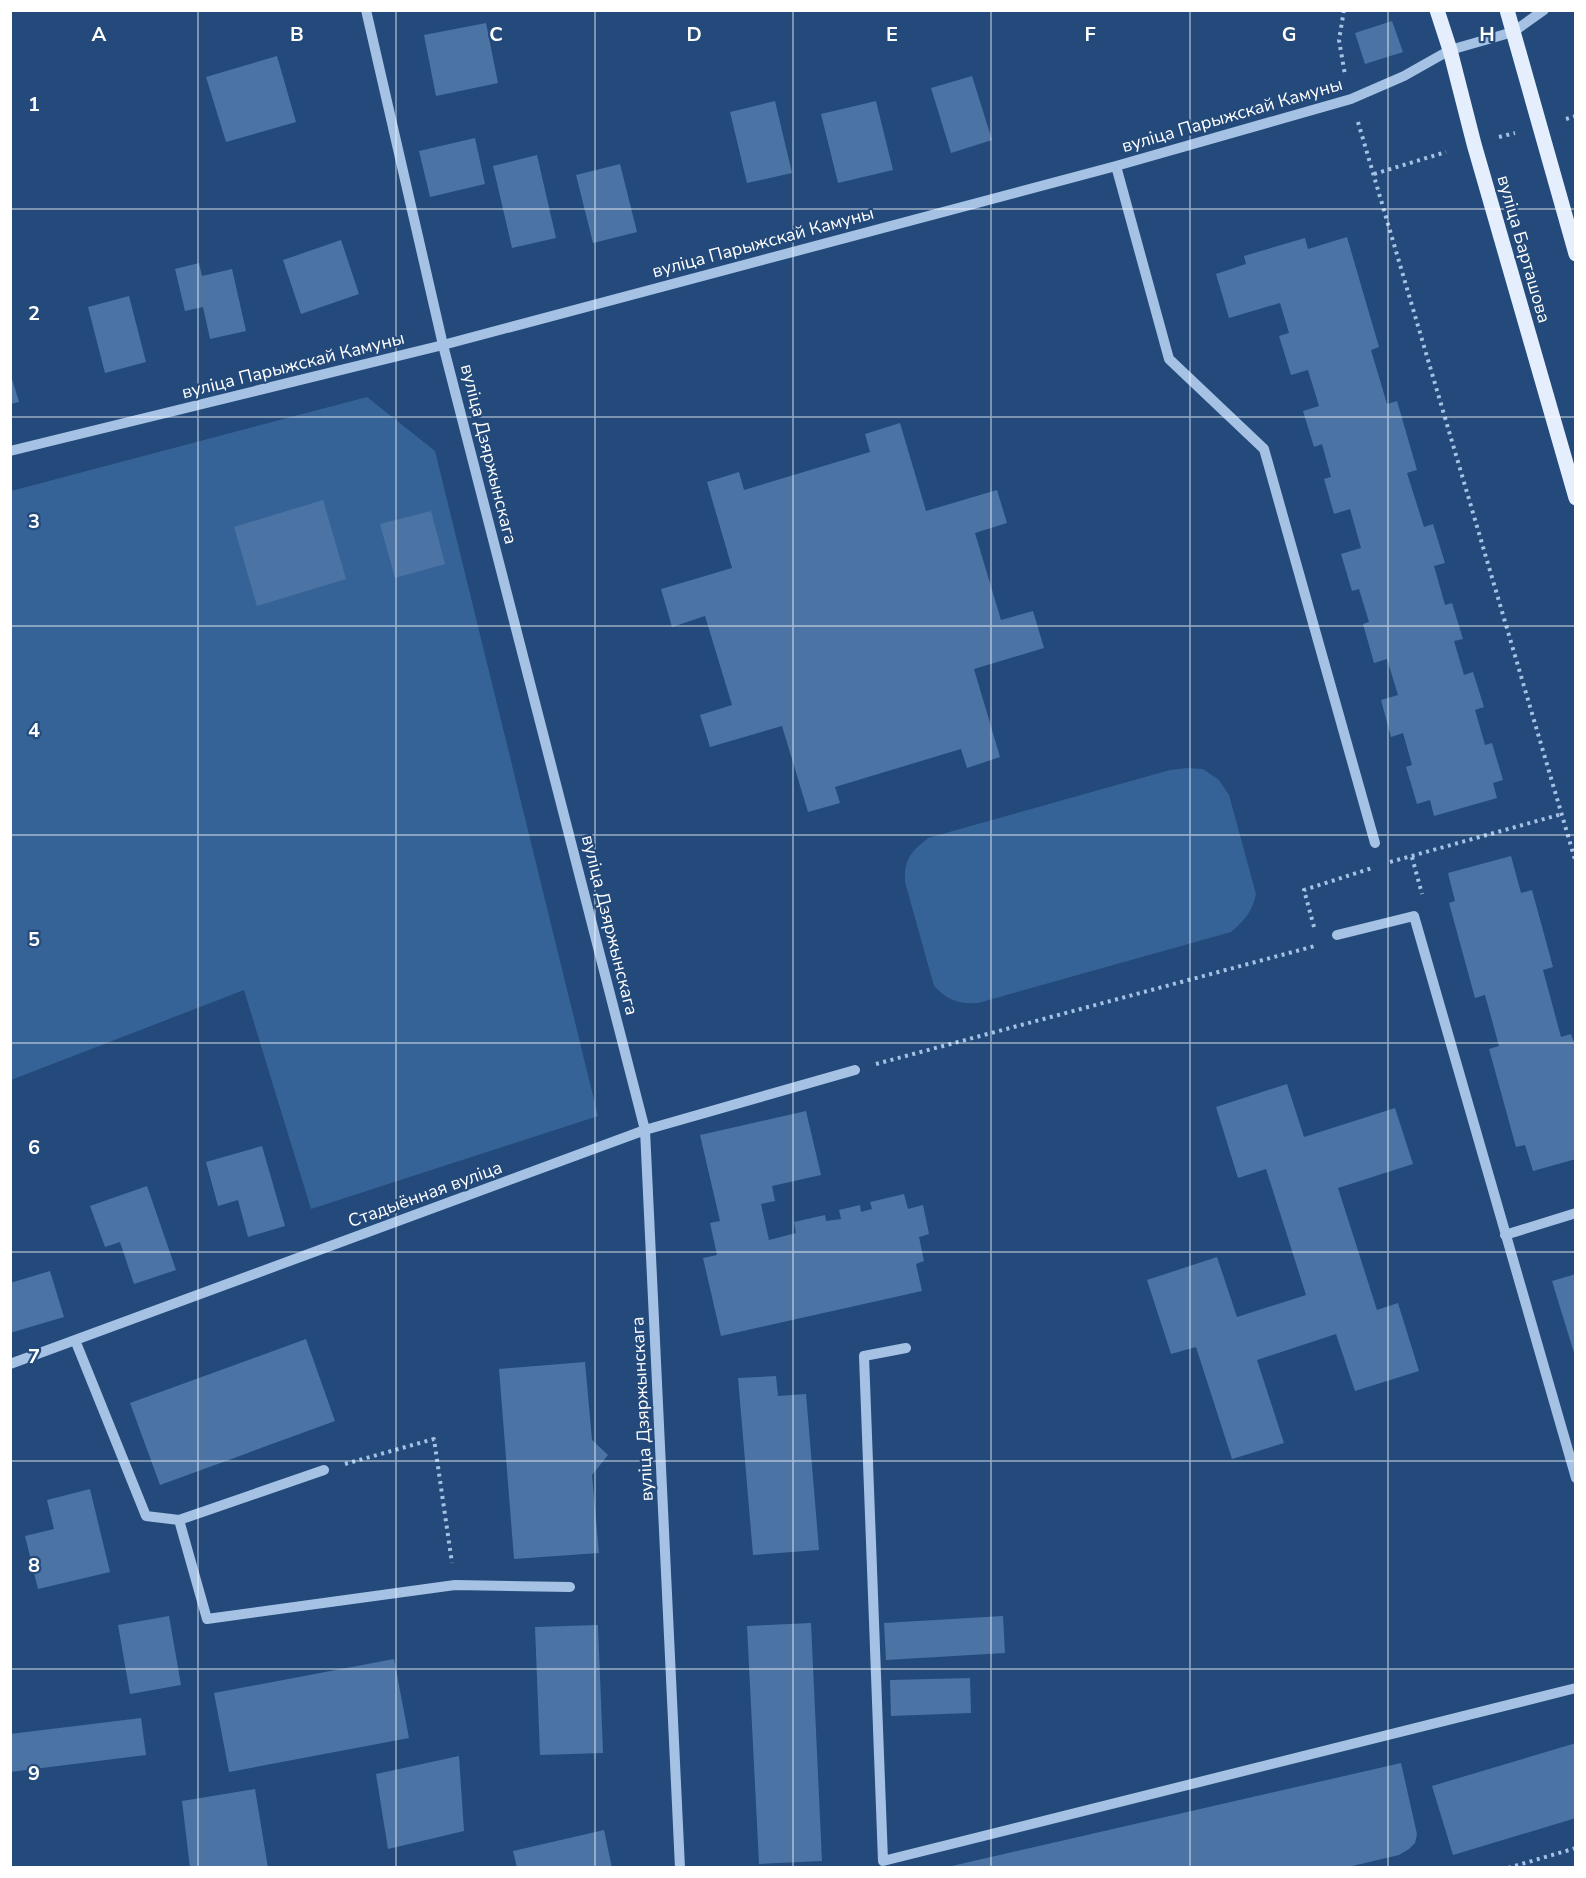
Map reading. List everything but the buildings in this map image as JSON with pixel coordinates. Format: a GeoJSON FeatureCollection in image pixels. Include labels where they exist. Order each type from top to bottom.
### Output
{"type":"FeatureCollection","features":[{"type":"Feature","properties":{"kind":"main road","name":"вуліца Барташова"},"geometry":{"type":"LineString","coordinates":[[1437,10],[1575,498]]}},
{"type":"Feature","properties":{"kind":"main road"},"geometry":{"type":"LineString","coordinates":[[1507,10],[1575,254]]}},
{"type":"Feature","properties":{"kind":"street","name":"вуліца Дзяржынскага"},"geometry":{"type":"LineString","coordinates":[[366,10],[443,345],[645,1130],[680,1868]]}},
{"type":"Feature","properties":{"kind":"street","name":"вуліца Парыжскай Камуны"},"geometry":{"type":"LineString","coordinates":[[10,451],[443,345],[1116,166],[1351,99],[1404,76],[1450,50],[1513,32],[1544,10]]}},
{"type":"Feature","properties":{"kind":"street"},"geometry":{"type":"LineString","coordinates":[[1116,166],[1168,359],[1264,449],[1375,843]]}},
{"type":"Feature","properties":{"kind":"street"},"geometry":{"type":"LineString","coordinates":[[1337,935],[1414,916],[1575,1478]]}},
{"type":"Feature","properties":{"kind":"street","name":"Стадыённая вуліца"},"geometry":{"type":"LineString","coordinates":[[10,1364],[645,1130],[855,1070]]}},
{"type":"Feature","properties":{"kind":"street"},"geometry":{"type":"LineString","coordinates":[[1505,1234],[1575,1213]]}},
{"type":"Feature","properties":{"kind":"street"},"geometry":{"type":"LineString","coordinates":[[75,1340],[146,1516],[179,1520],[324,1470]]}},
{"type":"Feature","properties":{"kind":"street"},"geometry":{"type":"LineString","coordinates":[[906,1348],[864,1356],[883,1861],[1575,1688]]}},
{"type":"Feature","properties":{"kind":"street"},"geometry":{"type":"LineString","coordinates":[[179,1520],[207,1619],[455,1585],[570,1587]]}},
{"type":"Feature","properties":{"kind":"path"},"geometry":{"type":"LineString","coordinates":[[1344,10],[1339,40],[1346,81]]}},
{"type":"Feature","properties":{"kind":"path"},"geometry":{"type":"LineString","coordinates":[[1356,115],[1575,863]]}},
{"type":"Feature","properties":{"kind":"path"},"geometry":{"type":"LineString","coordinates":[[1490,140],[1520,131]]}},
{"type":"Feature","properties":{"kind":"path"},"geometry":{"type":"LineString","coordinates":[[1374,174],[1446,152]]}},
{"type":"Feature","properties":{"kind":"path"},"geometry":{"type":"LineString","coordinates":[[1315,934],[1304,890],[1380,865],[1562,814]]}},
{"type":"Feature","properties":{"kind":"path"},"geometry":{"type":"LineString","coordinates":[[1412,857],[1423,896]]}},
{"type":"Feature","properties":{"kind":"path"},"geometry":{"type":"LineString","coordinates":[[855,1070],[1318,946]]}},
{"type":"Feature","properties":{"kind":"path"},"geometry":{"type":"LineString","coordinates":[[324,1470],[434,1439],[455,1585]]}},
{"type":"Feature","properties":{"kind":"path"},"geometry":{"type":"LineString","coordinates":[[1508,1868],[1575,1848]]}},
{"type":"Feature","properties":{"kind":"shaded area"},"geometry":{"type":"Polygon","coordinates":[[[367,397],[435,451],[598,1116],[311,1209],[244,990],[11,1080],[11,491],[367,397]]]}},
{"type":"Feature","properties":{"kind":"shaded area"},"geometry":{"type":"Polygon","coordinates":[[[1203,769],[1219,780],[1229,795],[1256,894],[1253,906],[1231,932],[978,1003],[953,1000],[934,986],[905,882],[907,862],[922,843],[928,838],[1170,770],[1203,769]]]}}]}
